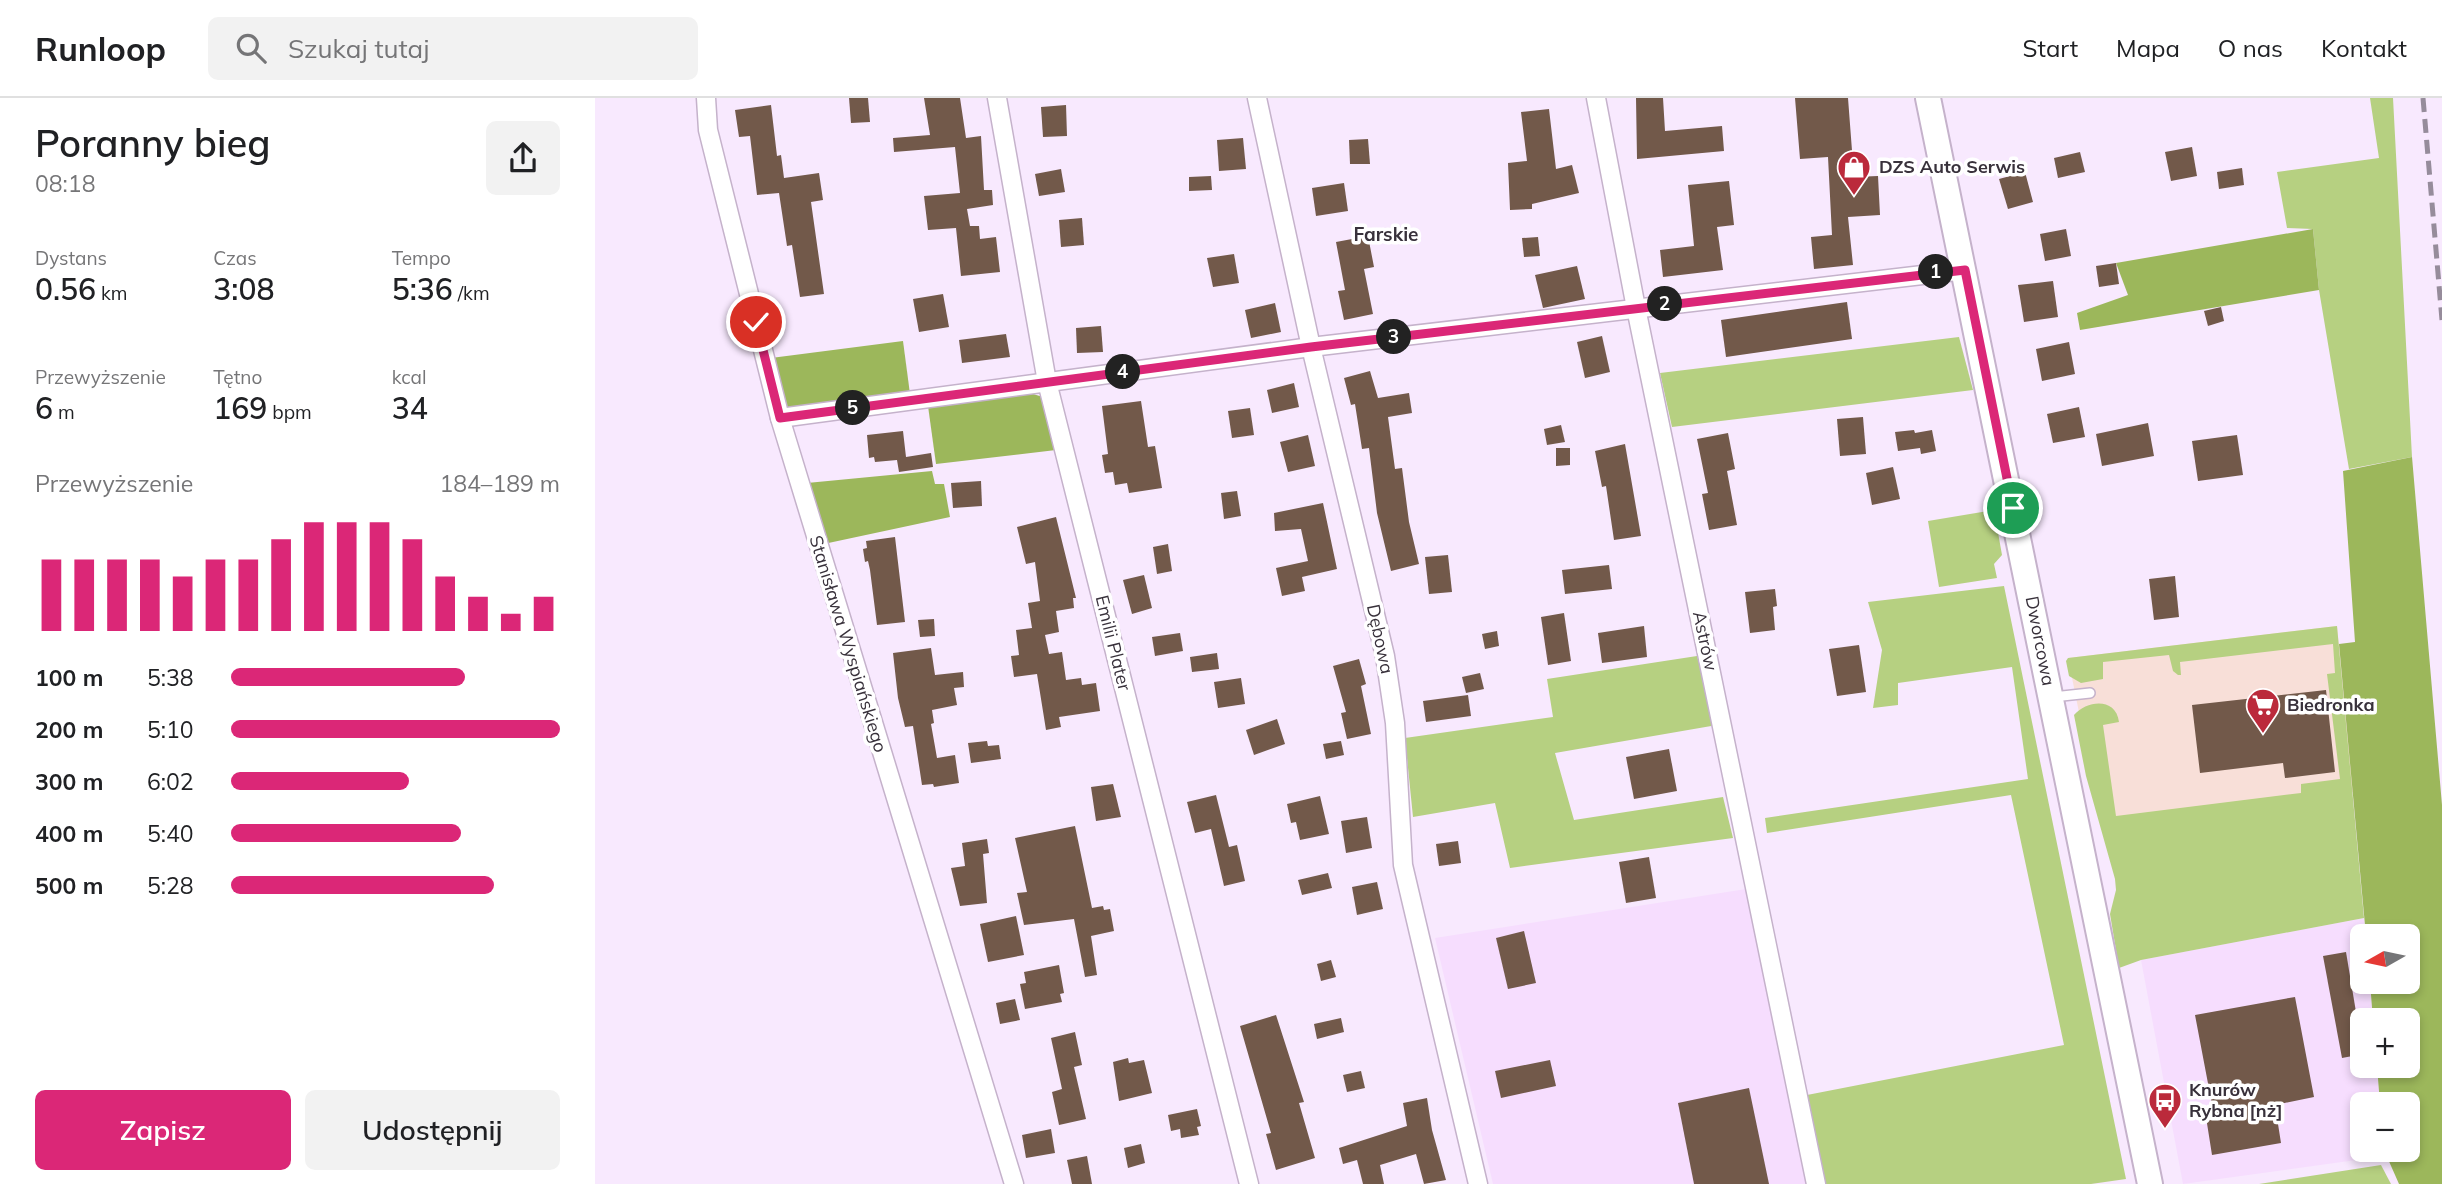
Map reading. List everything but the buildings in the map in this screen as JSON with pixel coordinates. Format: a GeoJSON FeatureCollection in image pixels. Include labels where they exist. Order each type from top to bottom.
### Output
{"type":"FeatureCollection","features":[{"type":"Feature","properties":{"kind":"main road","name":"Dworcowa"},"geometry":{"type":"LineString","coordinates":[[1928,98],[2150,1184]]}},
{"type":"Feature","properties":{"kind":"street","name":"Stanisława Wyspiańskiego"},"geometry":{"type":"LineString","coordinates":[[706,98],[708,130],[780,418],[1014,1184]]}},
{"type":"Feature","properties":{"kind":"street","name":"Emilii Plater"},"geometry":{"type":"LineString","coordinates":[[997,98],[1047,382],[1249,1184]]}},
{"type":"Feature","properties":{"kind":"street","name":"Dębowa"},"geometry":{"type":"LineString","coordinates":[[1257,98],[1311,347],[1385,656],[1395,723],[1403,865],[1478,1184]]}},
{"type":"Feature","properties":{"kind":"street","name":"Astrów"},"geometry":{"type":"LineString","coordinates":[[1596,98],[1636,308],[1815,1184]]}},
{"type":"Feature","properties":{"kind":"street"},"geometry":{"type":"LineString","coordinates":[[780,418],[1311,347],[1965,270]]}},
{"type":"Feature","properties":{"kind":"lane"},"geometry":{"type":"LineString","coordinates":[[2052,697],[2090,693]]}},
{"type":"Feature","properties":{"kind":"shaded area"},"geometry":{"type":"Polygon","coordinates":[[[2337,626],[2353,792],[2102,826],[2068,658],[2337,626]]]}},
{"type":"Feature","properties":{"kind":"shaded area"},"geometry":{"type":"Polygon","coordinates":[[[1746,889],[1806,1184],[1493,1184],[1435,938],[1746,889]]]}},
{"type":"Feature","properties":{"kind":"shaded area"},"geometry":{"type":"Polygon","coordinates":[[[2364,918],[2364,924],[2350,924],[2350,994],[2371,994],[2372,1008],[2350,1008],[2350,1078],[2378,1078],[2379,1092],[2350,1092],[2350,1161],[2183,1184],[2141,960],[2364,918]]]}},
{"type":"Feature","properties":{"kind":"green space"},"geometry":{"type":"Polygon","coordinates":[[[2370,98],[2393,98],[2412,457],[2349,469],[2319,290],[2313,229],[2287,228],[2277,172],[2379,158],[2370,98]]]}},
{"type":"Feature","properties":{"kind":"green space"},"geometry":{"type":"Polygon","coordinates":[[[2313,229],[2319,290],[2080,330],[2077,313],[2128,295],[2116,263],[2313,229]]]}},
{"type":"Feature","properties":{"kind":"green space"},"geometry":{"type":"Polygon","coordinates":[[[1959,337],[1973,390],[1672,427],[1660,373],[1959,337]]]}},
{"type":"Feature","properties":{"kind":"green space"},"geometry":{"type":"Polygon","coordinates":[[[903,341],[910,394],[783,412],[771,358],[903,341]]]}},
{"type":"Feature","properties":{"kind":"green space"},"geometry":{"type":"Polygon","coordinates":[[[1033,394],[1043,397],[1056,450],[936,464],[928,406],[1033,394]]]}},
{"type":"Feature","properties":{"kind":"green space"},"geometry":{"type":"Polygon","coordinates":[[[2412,457],[2442,805],[2442,1184],[2399,1184],[2389,1162],[2420,1162],[2420,1092],[2379,1092],[2378,1078],[2420,1078],[2420,1008],[2372,1008],[2371,994],[2420,994],[2420,924],[2365,924],[2339,644],[2355,642],[2343,471],[2412,457]]]}},
{"type":"Feature","properties":{"kind":"green space"},"geometry":{"type":"Polygon","coordinates":[[[932,471],[935,484],[944,484],[950,517],[819,545],[807,483],[932,471]]]}},
{"type":"Feature","properties":{"kind":"green space"},"geometry":{"type":"Polygon","coordinates":[[[1994,510],[2002,555],[1994,564],[1997,578],[1939,587],[1928,521],[1994,510]]]}},
{"type":"Feature","properties":{"kind":"green space"},"geometry":{"type":"Polygon","coordinates":[[[2004,586],[2126,1179],[2091,1184],[1823,1184],[1807,1095],[2064,1045],[2011,795],[1767,833],[1765,818],[2028,779],[2012,667],[1898,683],[1898,705],[1873,708],[1882,650],[1868,602],[2004,586]]]}},
{"type":"Feature","properties":{"kind":"green space"},"geometry":{"type":"Polygon","coordinates":[[[2337,626],[2364,918],[2141,960],[2119,968],[2110,914],[2116,890],[2115,879],[2086,776],[2074,715],[2093,704],[2107,705],[2117,714],[2119,722],[2103,725],[2116,816],[2301,793],[2301,784],[2340,779],[2327,674],[2335,673],[2333,644],[2180,662],[2181,675],[2173,671],[2169,655],[2103,662],[2103,679],[2081,683],[2069,676],[2066,661],[2068,658],[2337,626]]]}},
{"type":"Feature","properties":{"kind":"green space"},"geometry":{"type":"Polygon","coordinates":[[[1697,656],[1717,725],[1555,753],[1574,820],[1723,797],[1733,838],[1510,868],[1495,803],[1413,817],[1405,738],[1553,717],[1547,679],[1697,656]]]}},
{"type":"Feature","properties":{"kind":"green space"},"geometry":{"type":"Polygon","coordinates":[[[2381,1165],[2391,1184],[2259,1184],[2381,1165]]]}},
{"type":"Feature","properties":{"kind":"railway"},"geometry":{"type":"LineString","coordinates":[[2423,98],[2442,320]]}},
{"type":"Feature","properties":{"kind":"place","name":"DZS Auto Serwis"},"geometry":{"type":"Point","coordinates":[1854,197]}},
{"type":"Feature","properties":{"kind":"place","name":"Biedronka"},"geometry":{"type":"Point","coordinates":[2263,735]}},
{"type":"Feature","properties":{"kind":"place","name":"Knurów Rybna [nż]"},"geometry":{"type":"Point","coordinates":[2165,1130]}},
{"type":"Feature","properties":{"kind":"district","name":"Farskie"},"geometry":{"type":"Point","coordinates":[1386,234]}},
{"type":"Feature","properties":{"kind":"route"},"geometry":{"type":"LineString","coordinates":[[756,322],[780,418],[1311,347],[1965,270],[2013,508]]}}]}
